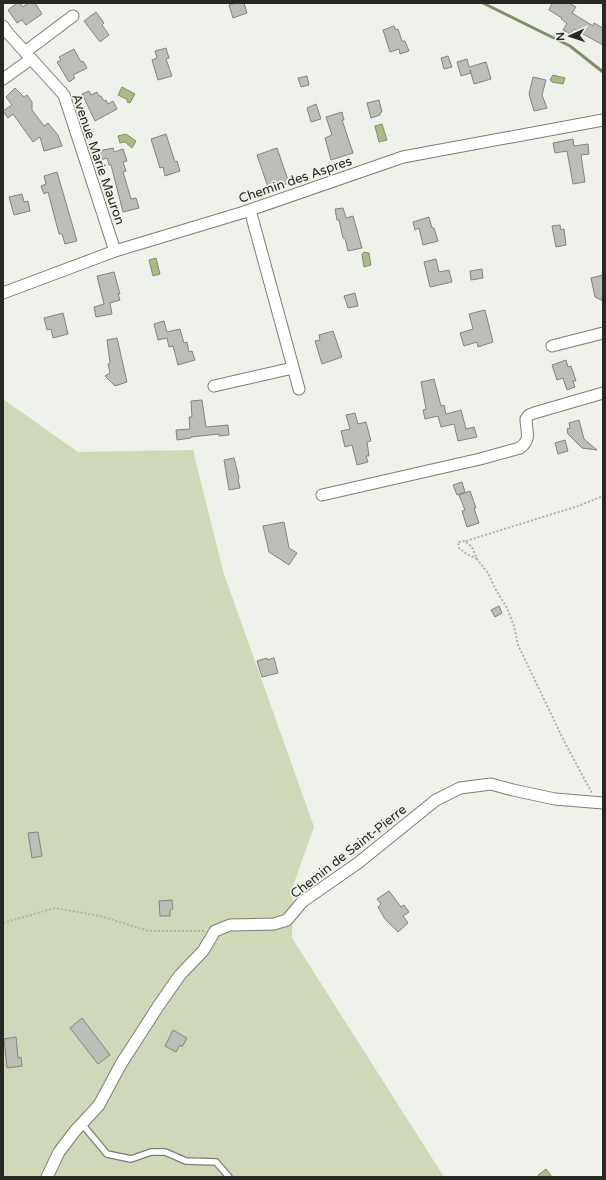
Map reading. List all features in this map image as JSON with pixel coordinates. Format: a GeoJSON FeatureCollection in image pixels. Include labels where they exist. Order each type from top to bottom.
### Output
{"type":"FeatureCollection","features":[{"type":"Feature","properties":{"kind":"street"},"geometry":{"type":"LineString","coordinates":[[3,79],[73,16]]}},
{"type":"Feature","properties":{"kind":"street","name":"Avenue Marie Mauron"},"geometry":{"type":"LineString","coordinates":[[3,26],[64,96],[115,251]]}},
{"type":"Feature","properties":{"kind":"street","name":"Chemin des Aspres"},"geometry":{"type":"LineString","coordinates":[[3,293],[115,251],[250,210],[402,157],[603,120]]}},
{"type":"Feature","properties":{"kind":"street"},"geometry":{"type":"LineString","coordinates":[[250,210],[299,389]]}},
{"type":"Feature","properties":{"kind":"street"},"geometry":{"type":"LineString","coordinates":[[552,346],[603,333]]}},
{"type":"Feature","properties":{"kind":"street"},"geometry":{"type":"LineString","coordinates":[[214,386],[293,368]]}},
{"type":"Feature","properties":{"kind":"street"},"geometry":{"type":"LineString","coordinates":[[322,495],[480,460],[520,448],[528,439],[526,419],[529,416],[534,413],[603,393]]}},
{"type":"Feature","properties":{"kind":"street","name":"Chemin de Saint-Pierre"},"geometry":{"type":"LineString","coordinates":[[215,931],[230,925],[274,924],[287,920],[302,902],[358,862],[436,800],[460,788],[491,784],[555,799],[600,803]]}},
{"type":"Feature","properties":{"kind":"street"},"geometry":{"type":"LineString","coordinates":[[47,1177],[59,1152],[98,1105],[121,1064],[159,1005],[180,975],[203,951],[215,931]]}},
{"type":"Feature","properties":{"kind":"lane"},"geometry":{"type":"LineString","coordinates":[[82,1124],[107,1154],[131,1159],[151,1152],[166,1152],[186,1161],[216,1162],[229,1177]]}},
{"type":"Feature","properties":{"kind":"path"},"geometry":{"type":"LineString","coordinates":[[477,559],[459,548],[458,542],[465,542],[578,506],[603,496]]}},
{"type":"Feature","properties":{"kind":"path"},"geometry":{"type":"LineString","coordinates":[[465,542],[472,547],[477,559],[488,573],[507,608],[514,626],[518,645],[565,743],[600,803]]}},
{"type":"Feature","properties":{"kind":"path"},"geometry":{"type":"LineString","coordinates":[[3,923],[55,908],[100,916],[149,931],[215,931]]}},
{"type":"Feature","properties":{"kind":"shaded area"},"geometry":{"type":"Polygon","coordinates":[[[553,75],[565,78],[563,84],[552,82],[550,80],[553,75]]]}},
{"type":"Feature","properties":{"kind":"shaded area"},"geometry":{"type":"Polygon","coordinates":[[[122,87],[135,94],[130,103],[127,102],[128,100],[118,95],[122,87]]]}},
{"type":"Feature","properties":{"kind":"shaded area"},"geometry":{"type":"Polygon","coordinates":[[[382,124],[387,140],[379,142],[375,126],[382,124]]]}},
{"type":"Feature","properties":{"kind":"shaded area"},"geometry":{"type":"Polygon","coordinates":[[[126,134],[136,141],[132,148],[125,142],[120,143],[118,136],[126,134]]]}},
{"type":"Feature","properties":{"kind":"shaded area"},"geometry":{"type":"Polygon","coordinates":[[[364,252],[369,253],[371,265],[364,267],[362,255],[364,252]]]}},
{"type":"Feature","properties":{"kind":"shaded area"},"geometry":{"type":"Polygon","coordinates":[[[156,258],[160,274],[153,276],[149,260],[156,258]]]}},
{"type":"Feature","properties":{"kind":"shaded area"},"geometry":{"type":"Polygon","coordinates":[[[3,399],[78,452],[193,450],[224,574],[314,827],[293,886],[292,938],[444,1177],[3,1177],[3,399]]]}},
{"type":"Feature","properties":{"kind":"shaded area"},"geometry":{"type":"Polygon","coordinates":[[[546,1169],[552,1177],[539,1177],[538,1175],[546,1169]]]}},
{"type":"Feature","properties":{"kind":"building"},"geometry":{"type":"Polygon","coordinates":[[[17,3],[20,3],[23,7],[28,3],[35,3],[42,14],[26,25],[22,20],[17,23],[8,10],[17,3]]]}},
{"type":"Feature","properties":{"kind":"building"},"geometry":{"type":"Polygon","coordinates":[[[244,3],[247,13],[233,18],[229,5],[244,3]]]}},
{"type":"Feature","properties":{"kind":"building"},"geometry":{"type":"Polygon","coordinates":[[[552,3],[569,3],[576,7],[572,13],[593,26],[594,23],[603,28],[603,45],[574,29],[570,34],[563,30],[567,23],[549,10],[552,3]]]}},
{"type":"Feature","properties":{"kind":"building"},"geometry":{"type":"Polygon","coordinates":[[[96,12],[104,23],[102,25],[109,35],[100,42],[84,21],[96,12]]]}},
{"type":"Feature","properties":{"kind":"building"},"geometry":{"type":"Polygon","coordinates":[[[394,26],[396,30],[398,29],[402,41],[405,41],[409,51],[400,54],[399,49],[390,52],[383,30],[394,26]]]}},
{"type":"Feature","properties":{"kind":"building"},"geometry":{"type":"Polygon","coordinates":[[[166,48],[169,58],[166,59],[172,76],[158,80],[152,60],[157,58],[155,51],[166,48]]]}},
{"type":"Feature","properties":{"kind":"building"},"geometry":{"type":"Polygon","coordinates":[[[74,49],[81,62],[83,61],[87,68],[73,75],[75,78],[69,82],[57,62],[61,60],[59,57],[74,49]]]}},
{"type":"Feature","properties":{"kind":"building"},"geometry":{"type":"Polygon","coordinates":[[[448,56],[452,67],[444,69],[441,58],[448,56]]]}},
{"type":"Feature","properties":{"kind":"building"},"geometry":{"type":"Polygon","coordinates":[[[467,59],[469,67],[486,62],[491,79],[474,84],[471,73],[461,76],[457,62],[467,59]]]}},
{"type":"Feature","properties":{"kind":"building"},"geometry":{"type":"Polygon","coordinates":[[[307,76],[309,85],[301,87],[298,78],[307,76]]]}},
{"type":"Feature","properties":{"kind":"building"},"geometry":{"type":"Polygon","coordinates":[[[533,77],[546,80],[542,95],[547,108],[534,111],[529,94],[533,77]]]}},
{"type":"Feature","properties":{"kind":"building"},"geometry":{"type":"Polygon","coordinates":[[[15,88],[24,97],[27,95],[32,102],[32,110],[44,126],[48,123],[58,135],[62,146],[44,151],[40,137],[33,142],[13,114],[8,118],[3,111],[12,105],[6,97],[15,88]]]}},
{"type":"Feature","properties":{"kind":"building"},"geometry":{"type":"Polygon","coordinates":[[[89,91],[91,95],[97,92],[104,101],[106,100],[108,104],[113,101],[117,109],[95,121],[82,94],[89,91]]]}},
{"type":"Feature","properties":{"kind":"building"},"geometry":{"type":"Polygon","coordinates":[[[379,100],[382,112],[380,115],[371,118],[367,103],[379,100]]]}},
{"type":"Feature","properties":{"kind":"building"},"geometry":{"type":"Polygon","coordinates":[[[316,104],[321,119],[311,122],[307,108],[316,104]]]}},
{"type":"Feature","properties":{"kind":"building"},"geometry":{"type":"Polygon","coordinates":[[[342,112],[344,120],[342,120],[353,153],[331,160],[325,138],[332,135],[326,117],[342,112]]]}},
{"type":"Feature","properties":{"kind":"building"},"geometry":{"type":"Polygon","coordinates":[[[166,134],[175,162],[177,161],[180,171],[165,176],[163,167],[160,168],[151,139],[166,134]]]}},
{"type":"Feature","properties":{"kind":"building"},"geometry":{"type":"Polygon","coordinates":[[[573,139],[574,146],[588,144],[589,154],[581,155],[585,182],[573,184],[567,151],[555,153],[553,143],[573,139]]]}},
{"type":"Feature","properties":{"kind":"building"},"geometry":{"type":"Polygon","coordinates":[[[113,148],[114,152],[123,149],[127,161],[123,162],[126,171],[123,172],[131,199],[136,198],[139,208],[123,212],[111,165],[109,165],[107,158],[101,160],[99,151],[113,148]]]}},
{"type":"Feature","properties":{"kind":"building"},"geometry":{"type":"Polygon","coordinates":[[[277,148],[289,183],[269,190],[257,155],[277,148]]]}},
{"type":"Feature","properties":{"kind":"building"},"geometry":{"type":"Polygon","coordinates":[[[57,172],[77,241],[65,244],[62,234],[59,234],[48,192],[44,194],[41,186],[46,184],[44,176],[57,172]]]}},
{"type":"Feature","properties":{"kind":"building"},"geometry":{"type":"Polygon","coordinates":[[[22,194],[24,202],[28,201],[30,211],[14,215],[9,197],[22,194]]]}},
{"type":"Feature","properties":{"kind":"building"},"geometry":{"type":"Polygon","coordinates":[[[343,208],[346,218],[353,216],[362,248],[348,251],[339,220],[337,220],[335,209],[343,208]]]}},
{"type":"Feature","properties":{"kind":"building"},"geometry":{"type":"Polygon","coordinates":[[[429,217],[438,241],[423,245],[419,228],[415,230],[413,222],[429,217]]]}},
{"type":"Feature","properties":{"kind":"building"},"geometry":{"type":"Polygon","coordinates":[[[560,225],[561,230],[564,229],[566,245],[556,247],[552,226],[560,225]]]}},
{"type":"Feature","properties":{"kind":"building"},"geometry":{"type":"Polygon","coordinates":[[[436,259],[439,272],[449,270],[452,282],[430,287],[424,262],[436,259]]]}},
{"type":"Feature","properties":{"kind":"building"},"geometry":{"type":"Polygon","coordinates":[[[482,269],[483,278],[471,280],[470,271],[482,269]]]}},
{"type":"Feature","properties":{"kind":"building"},"geometry":{"type":"Polygon","coordinates":[[[114,272],[120,294],[118,294],[120,300],[110,303],[112,314],[96,317],[94,307],[104,304],[97,276],[114,272]]]}},
{"type":"Feature","properties":{"kind":"building"},"geometry":{"type":"Polygon","coordinates":[[[603,275],[603,301],[595,297],[591,278],[603,275]]]}},
{"type":"Feature","properties":{"kind":"building"},"geometry":{"type":"Polygon","coordinates":[[[355,293],[358,306],[348,308],[344,296],[355,293]]]}},
{"type":"Feature","properties":{"kind":"building"},"geometry":{"type":"Polygon","coordinates":[[[485,310],[493,342],[478,347],[477,342],[464,346],[460,333],[473,329],[469,314],[485,310]]]}},
{"type":"Feature","properties":{"kind":"building"},"geometry":{"type":"Polygon","coordinates":[[[63,313],[68,334],[53,338],[51,329],[47,330],[44,318],[63,313]]]}},
{"type":"Feature","properties":{"kind":"building"},"geometry":{"type":"Polygon","coordinates":[[[164,321],[167,332],[180,329],[184,343],[187,342],[189,352],[192,351],[195,360],[178,365],[173,346],[169,347],[167,338],[158,340],[154,324],[164,321]]]}},
{"type":"Feature","properties":{"kind":"building"},"geometry":{"type":"Polygon","coordinates":[[[333,331],[342,357],[322,364],[315,341],[320,340],[319,335],[333,331]]]}},
{"type":"Feature","properties":{"kind":"building"},"geometry":{"type":"Polygon","coordinates":[[[117,338],[127,382],[115,386],[105,376],[110,373],[107,340],[117,338]]]}},
{"type":"Feature","properties":{"kind":"building"},"geometry":{"type":"Polygon","coordinates":[[[566,360],[568,367],[571,366],[576,381],[573,381],[575,387],[567,390],[563,378],[557,380],[552,365],[566,360]]]}},
{"type":"Feature","properties":{"kind":"building"},"geometry":{"type":"Polygon","coordinates":[[[434,379],[441,406],[444,405],[446,414],[461,410],[466,429],[474,427],[477,437],[458,441],[454,424],[441,427],[438,416],[425,419],[423,410],[426,409],[421,382],[434,379]]]}},
{"type":"Feature","properties":{"kind":"building"},"geometry":{"type":"Polygon","coordinates":[[[202,400],[206,427],[228,425],[229,435],[219,436],[219,434],[177,440],[176,430],[190,429],[189,417],[192,417],[191,401],[202,400]]]}},
{"type":"Feature","properties":{"kind":"building"},"geometry":{"type":"Polygon","coordinates":[[[355,413],[358,424],[366,422],[371,441],[367,442],[369,456],[366,456],[368,462],[357,465],[352,445],[345,447],[341,431],[350,429],[346,415],[355,413]]]}},
{"type":"Feature","properties":{"kind":"building"},"geometry":{"type":"Polygon","coordinates":[[[579,420],[584,439],[597,450],[582,448],[568,434],[567,429],[570,428],[569,423],[579,420]]]}},
{"type":"Feature","properties":{"kind":"building"},"geometry":{"type":"Polygon","coordinates":[[[565,440],[568,451],[558,454],[555,443],[565,440]]]}},
{"type":"Feature","properties":{"kind":"building"},"geometry":{"type":"Polygon","coordinates":[[[234,458],[240,488],[229,490],[224,460],[234,458]]]}},
{"type":"Feature","properties":{"kind":"building"},"geometry":{"type":"Polygon","coordinates":[[[462,482],[465,492],[457,495],[453,485],[462,482]]]}},
{"type":"Feature","properties":{"kind":"building"},"geometry":{"type":"Polygon","coordinates":[[[470,491],[479,523],[467,527],[462,511],[465,510],[459,495],[470,491]]]}},
{"type":"Feature","properties":{"kind":"building"},"geometry":{"type":"Polygon","coordinates":[[[284,522],[289,548],[297,553],[289,565],[269,552],[263,526],[284,522]]]}},
{"type":"Feature","properties":{"kind":"building"},"geometry":{"type":"Polygon","coordinates":[[[499,606],[502,613],[495,617],[491,610],[499,606]]]}},
{"type":"Feature","properties":{"kind":"building"},"geometry":{"type":"Polygon","coordinates":[[[267,658],[267,660],[274,658],[278,673],[262,677],[257,661],[267,658]]]}},
{"type":"Feature","properties":{"kind":"building"},"geometry":{"type":"Polygon","coordinates":[[[38,832],[42,856],[32,858],[28,833],[38,832]]]}},
{"type":"Feature","properties":{"kind":"building"},"geometry":{"type":"Polygon","coordinates":[[[389,891],[401,907],[404,905],[409,912],[403,916],[408,923],[398,932],[385,919],[378,907],[381,904],[377,899],[389,891]]]}},
{"type":"Feature","properties":{"kind":"building"},"geometry":{"type":"Polygon","coordinates":[[[172,900],[173,909],[170,910],[170,916],[160,916],[159,901],[172,900]]]}},
{"type":"Feature","properties":{"kind":"building"},"geometry":{"type":"Polygon","coordinates":[[[82,1018],[110,1055],[98,1064],[70,1028],[82,1018]]]}},
{"type":"Feature","properties":{"kind":"building"},"geometry":{"type":"Polygon","coordinates":[[[173,1030],[187,1038],[182,1047],[180,1045],[176,1052],[165,1046],[173,1030]]]}},
{"type":"Feature","properties":{"kind":"building"},"geometry":{"type":"Polygon","coordinates":[[[16,1037],[18,1058],[21,1057],[22,1066],[7,1068],[4,1039],[16,1037]]]}},
{"type":"Feature","properties":{"kind":"waterway"},"geometry":{"type":"LineString","coordinates":[[483,3],[570,46],[603,72]]}}]}
